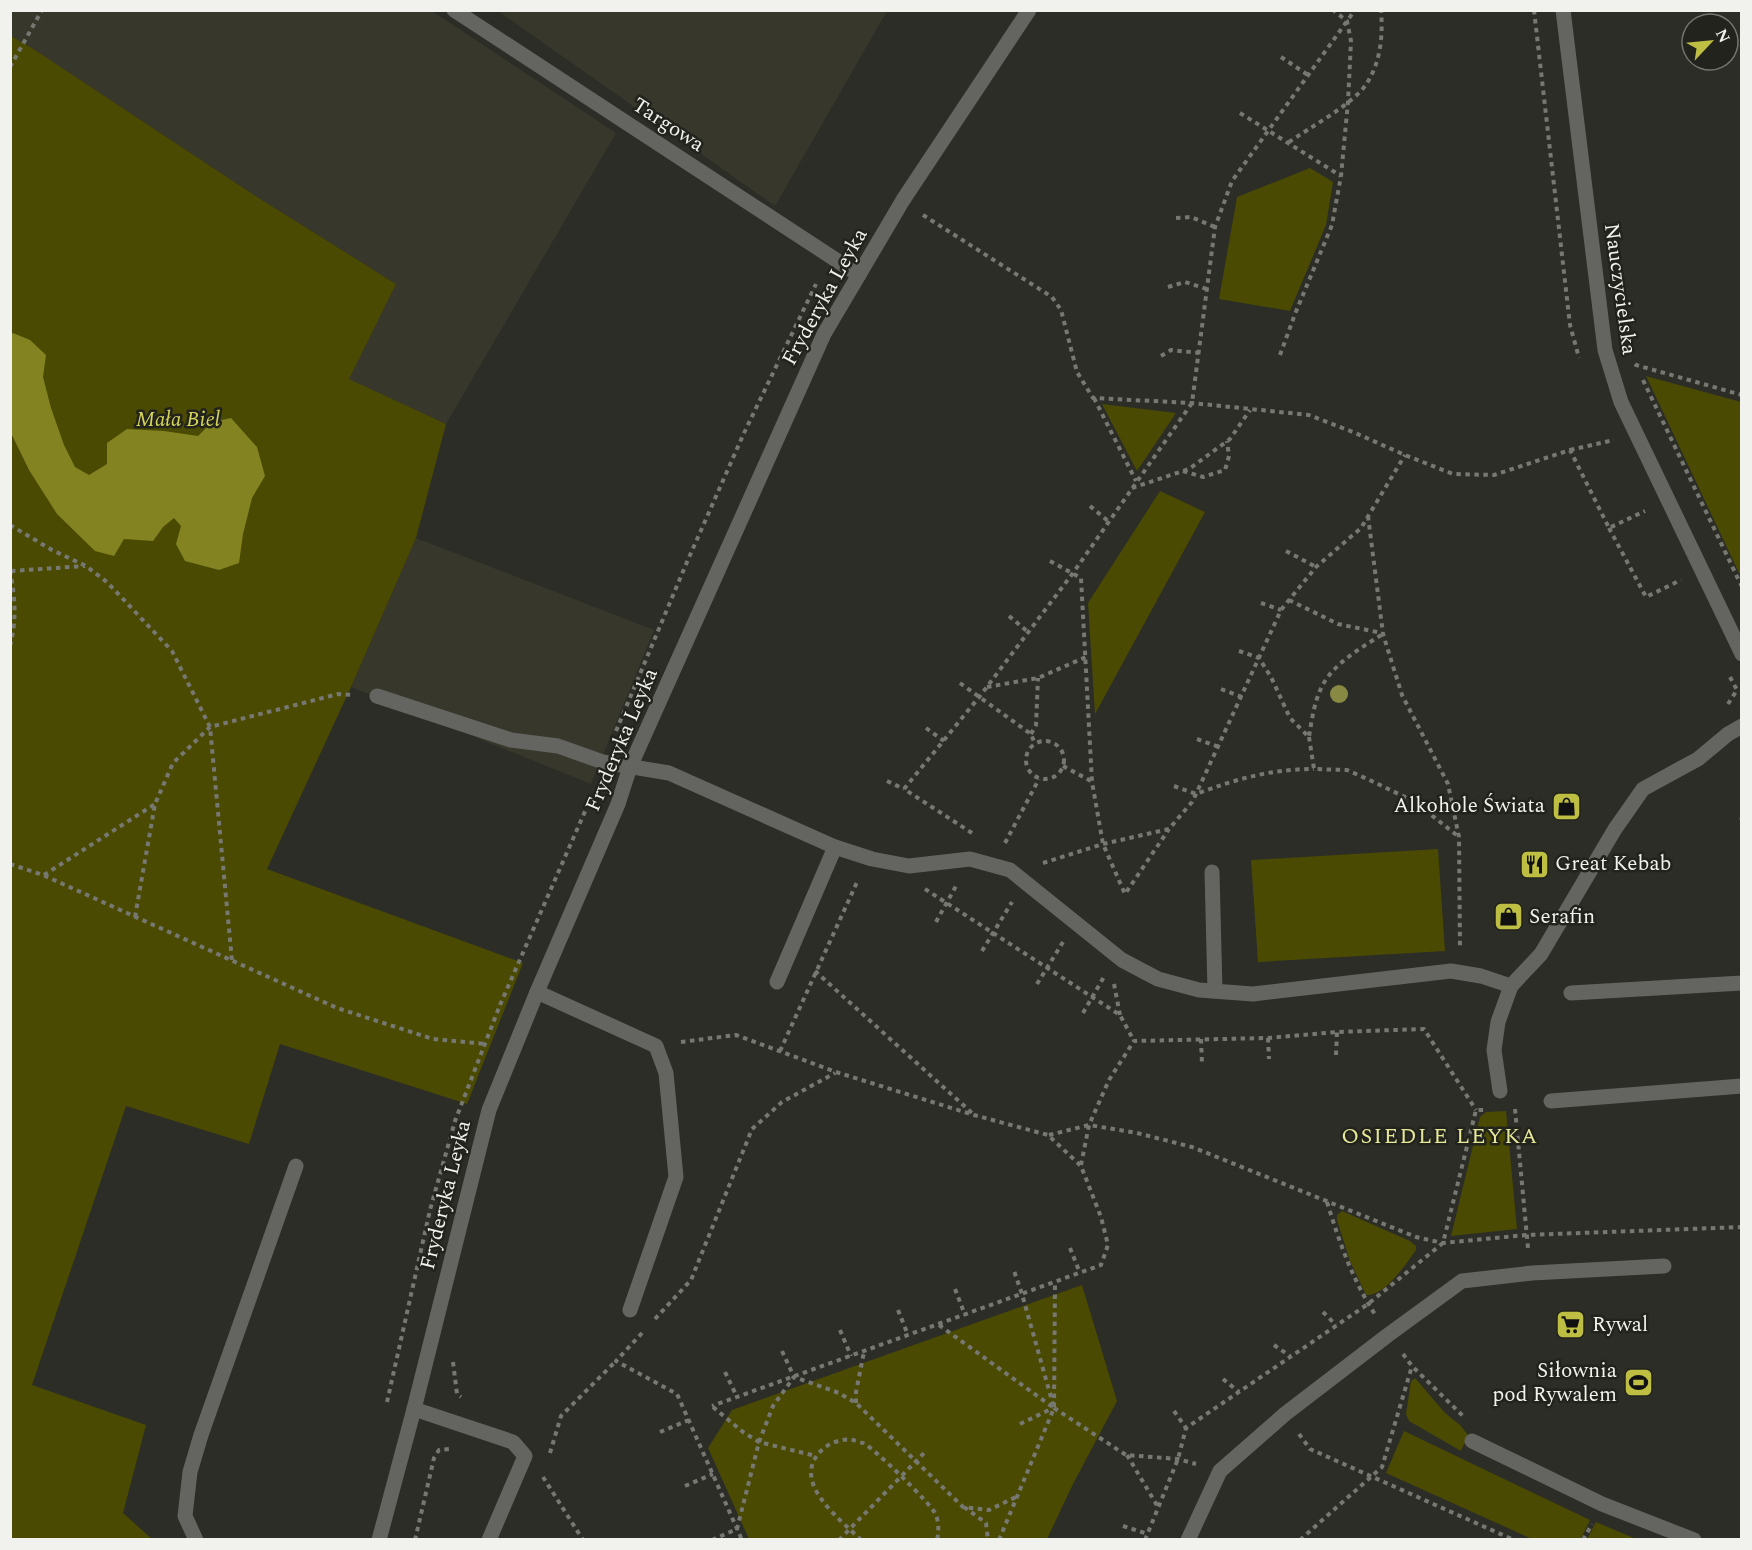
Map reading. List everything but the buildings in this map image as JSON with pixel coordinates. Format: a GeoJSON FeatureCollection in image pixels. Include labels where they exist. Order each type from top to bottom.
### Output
{"type":"FeatureCollection","features":[{"type":"Feature","properties":{"kind":"street","name":"Targowa"},"geometry":{"type":"LineString","coordinates":[[454,10],[860,275]]}},
{"type":"Feature","properties":{"kind":"street","name":"Fryderyka Leyka"},"geometry":{"type":"LineString","coordinates":[[379,1539],[489,1110],[618,804],[630,767],[824,334],[903,200],[1029,10]]}},
{"type":"Feature","properties":{"kind":"street","name":"Nauczycielska"},"geometry":{"type":"LineString","coordinates":[[1563,10],[1605,350],[1621,402],[1742,654]]}},
{"type":"Feature","properties":{"kind":"street"},"geometry":{"type":"LineString","coordinates":[[377,696],[511,740],[558,746],[603,762],[669,772],[835,847],[872,859],[909,866],[970,859],[1010,870],[1122,960],[1158,979],[1198,990],[1253,994],[1451,971],[1480,976],[1511,986]]}},
{"type":"Feature","properties":{"kind":"street"},"geometry":{"type":"LineString","coordinates":[[1500,1091],[1494,1050],[1498,1022],[1511,986],[1541,954],[1615,829],[1643,789],[1698,759],[1728,734],[1742,726]]}},
{"type":"Feature","properties":{"kind":"street"},"geometry":{"type":"LineString","coordinates":[[777,982],[835,847]]}},
{"type":"Feature","properties":{"kind":"street"},"geometry":{"type":"LineString","coordinates":[[1212,872],[1215,991]]}},
{"type":"Feature","properties":{"kind":"street"},"geometry":{"type":"LineString","coordinates":[[1571,993],[1742,983]]}},
{"type":"Feature","properties":{"kind":"street"},"geometry":{"type":"LineString","coordinates":[[537,992],[656,1046],[666,1073],[676,1177],[630,1310]]}},
{"type":"Feature","properties":{"kind":"street"},"geometry":{"type":"LineString","coordinates":[[1551,1101],[1742,1086]]}},
{"type":"Feature","properties":{"kind":"street"},"geometry":{"type":"LineString","coordinates":[[196,1539],[185,1516],[190,1472],[296,1166]]}},
{"type":"Feature","properties":{"kind":"street"},"geometry":{"type":"LineString","coordinates":[[1188,1539],[1220,1471],[1285,1414],[1462,1281],[1532,1273],[1664,1266]]}},
{"type":"Feature","properties":{"kind":"street"},"geometry":{"type":"LineString","coordinates":[[414,1409],[513,1442],[525,1456],[489,1539]]}},
{"type":"Feature","properties":{"kind":"street"},"geometry":{"type":"LineString","coordinates":[[1472,1441],[1602,1504],[1677,1537],[1694,1539]]}},
{"type":"Feature","properties":{"kind":"path"},"geometry":{"type":"LineString","coordinates":[[10,66],[42,10]]}},
{"type":"Feature","properties":{"kind":"path"},"geometry":{"type":"LineString","coordinates":[[1280,355],[1332,225],[1341,176],[1351,41],[1347,21],[1333,10]]}},
{"type":"Feature","properties":{"kind":"path"},"geometry":{"type":"LineString","coordinates":[[904,789],[980,696],[1073,573],[1192,403],[1215,227],[1233,181],[1355,10]]}},
{"type":"Feature","properties":{"kind":"path"},"geometry":{"type":"LineString","coordinates":[[1289,142],[1348,102],[1367,84],[1381,51],[1382,10]]}},
{"type":"Feature","properties":{"kind":"path"},"geometry":{"type":"LineString","coordinates":[[1281,57],[1308,75]]}},
{"type":"Feature","properties":{"kind":"path"},"geometry":{"type":"LineString","coordinates":[[1240,113],[1341,176]]}},
{"type":"Feature","properties":{"kind":"path"},"geometry":{"type":"LineString","coordinates":[[923,214],[1052,297],[1061,310],[1077,372],[1136,481]]}},
{"type":"Feature","properties":{"kind":"path"},"geometry":{"type":"LineString","coordinates":[[1176,218],[1191,217],[1215,227]]}},
{"type":"Feature","properties":{"kind":"path"},"geometry":{"type":"LineString","coordinates":[[1168,287],[1185,282],[1207,290]]}},
{"type":"Feature","properties":{"kind":"path"},"geometry":{"type":"LineString","coordinates":[[603,762],[725,476],[816,284]]}},
{"type":"Feature","properties":{"kind":"path"},"geometry":{"type":"LineString","coordinates":[[1161,356],[1171,350],[1199,353]]}},
{"type":"Feature","properties":{"kind":"path"},"geometry":{"type":"LineString","coordinates":[[1636,365],[1742,587]]}},
{"type":"Feature","properties":{"kind":"path"},"geometry":{"type":"LineString","coordinates":[[1093,398],[1192,403],[1309,415],[1453,474],[1494,475],[1570,450],[1617,440]]}},
{"type":"Feature","properties":{"kind":"path"},"geometry":{"type":"LineString","coordinates":[[1132,488],[1189,469],[1230,439],[1250,410]]}},
{"type":"Feature","properties":{"kind":"path"},"geometry":{"type":"LineString","coordinates":[[1183,470],[1203,477],[1225,470],[1229,456],[1227,441]]}},
{"type":"Feature","properties":{"kind":"path"},"geometry":{"type":"LineString","coordinates":[[1570,450],[1646,597],[1684,579]]}},
{"type":"Feature","properties":{"kind":"path"},"geometry":{"type":"LineString","coordinates":[[1050,561],[1081,578],[1092,782],[1103,844],[1125,894],[1169,828],[1192,802],[1281,610],[1316,567],[1361,528],[1405,455]]}},
{"type":"Feature","properties":{"kind":"path"},"geometry":{"type":"LineString","coordinates":[[1090,506],[1108,521]]}},
{"type":"Feature","properties":{"kind":"path"},"geometry":{"type":"LineString","coordinates":[[1609,528],[1651,508]]}},
{"type":"Feature","properties":{"kind":"path"},"geometry":{"type":"LineString","coordinates":[[1368,516],[1383,634],[1402,695],[1448,784],[1459,837],[1460,972]]}},
{"type":"Feature","properties":{"kind":"path"},"geometry":{"type":"LineString","coordinates":[[10,525],[52,550],[86,566],[107,582],[172,651],[210,727],[232,961]]}},
{"type":"Feature","properties":{"kind":"path"},"geometry":{"type":"LineString","coordinates":[[1286,551],[1316,567]]}},
{"type":"Feature","properties":{"kind":"path"},"geometry":{"type":"LineString","coordinates":[[10,646],[15,629],[11,573],[86,566]]}},
{"type":"Feature","properties":{"kind":"path"},"geometry":{"type":"LineString","coordinates":[[1289,600],[1338,624],[1383,634]]}},
{"type":"Feature","properties":{"kind":"path"},"geometry":{"type":"LineString","coordinates":[[1261,603],[1281,610]]}},
{"type":"Feature","properties":{"kind":"path"},"geometry":{"type":"LineString","coordinates":[[1009,616],[1028,632]]}},
{"type":"Feature","properties":{"kind":"path"},"geometry":{"type":"LineString","coordinates":[[1314,770],[1308,737],[1314,708],[1327,679],[1352,654],[1383,634]]}},
{"type":"Feature","properties":{"kind":"path"},"geometry":{"type":"LineString","coordinates":[[1239,651],[1259,658],[1271,677],[1290,718],[1308,737]]}},
{"type":"Feature","properties":{"kind":"path"},"geometry":{"type":"LineString","coordinates":[[987,687],[1038,678],[1086,657]]}},
{"type":"Feature","properties":{"kind":"path"},"geometry":{"type":"LineString","coordinates":[[1031,734],[1036,725],[1038,678]]}},
{"type":"Feature","properties":{"kind":"path"},"geometry":{"type":"LineString","coordinates":[[960,683],[1031,734],[1035,744]]}},
{"type":"Feature","properties":{"kind":"path"},"geometry":{"type":"LineString","coordinates":[[1221,689],[1242,697]]}},
{"type":"Feature","properties":{"kind":"path"},"geometry":{"type":"LineString","coordinates":[[135,917],[155,804],[172,763],[210,727],[338,694],[377,696]]}},
{"type":"Feature","properties":{"kind":"path"},"geometry":{"type":"LineString","coordinates":[[926,728],[944,741]]}},
{"type":"Feature","properties":{"kind":"path"},"geometry":{"type":"LineString","coordinates":[[1197,739],[1219,747]]}},
{"type":"Feature","properties":{"kind":"path"},"geometry":{"type":"LineString","coordinates":[[1041,741],[1051,742],[1059,748],[1063,757],[1063,766],[1049,779],[1039,778],[1031,773],[1026,764],[1026,754],[1035,744],[1041,741]]}},
{"type":"Feature","properties":{"kind":"path"},"geometry":{"type":"LineString","coordinates":[[1063,766],[1092,782]]}},
{"type":"Feature","properties":{"kind":"path"},"geometry":{"type":"LineString","coordinates":[[1174,786],[1196,794],[1232,781],[1286,770],[1347,770],[1415,802],[1459,837]]}},
{"type":"Feature","properties":{"kind":"path"},"geometry":{"type":"LineString","coordinates":[[1000,852],[1039,778]]}},
{"type":"Feature","properties":{"kind":"path"},"geometry":{"type":"LineString","coordinates":[[887,781],[904,789],[981,839]]}},
{"type":"Feature","properties":{"kind":"path"},"geometry":{"type":"LineString","coordinates":[[43,875],[155,804]]}},
{"type":"Feature","properties":{"kind":"path"},"geometry":{"type":"LineString","coordinates":[[1037,865],[1103,844],[1169,828]]}},
{"type":"Feature","properties":{"kind":"path"},"geometry":{"type":"LineString","coordinates":[[936,922],[970,859]]}},
{"type":"Feature","properties":{"kind":"path"},"geometry":{"type":"LineString","coordinates":[[10,864],[43,875],[337,1008],[433,1039],[484,1044],[513,1052]]}},
{"type":"Feature","properties":{"kind":"path"},"geometry":{"type":"LineString","coordinates":[[780,1051],[860,876]]}},
{"type":"Feature","properties":{"kind":"path"},"geometry":{"type":"LineString","coordinates":[[982,951],[1025,881]]}},
{"type":"Feature","properties":{"kind":"path"},"geometry":{"type":"LineString","coordinates":[[921,886],[1120,1016]]}},
{"type":"Feature","properties":{"kind":"path"},"geometry":{"type":"LineString","coordinates":[[1037,984],[1076,923]]}},
{"type":"Feature","properties":{"kind":"path"},"geometry":{"type":"LineString","coordinates":[[788,956],[816,972],[974,1115]]}},
{"type":"Feature","properties":{"kind":"path"},"geometry":{"type":"LineString","coordinates":[[1112,976],[1120,1016],[1134,1041]]}},
{"type":"Feature","properties":{"kind":"path"},"geometry":{"type":"LineString","coordinates":[[1083,1013],[1092,997]]}},
{"type":"Feature","properties":{"kind":"path"},"geometry":{"type":"LineString","coordinates":[[386,1409],[430,1210],[455,1121],[500,1005]]}},
{"type":"Feature","properties":{"kind":"path"},"geometry":{"type":"LineString","coordinates":[[1134,1041],[1268,1038],[1337,1032],[1424,1029],[1476,1110],[1443,1243],[1368,1304],[1186,1428],[1178,1459],[1145,1539]]}},
{"type":"Feature","properties":{"kind":"path"},"geometry":{"type":"LineString","coordinates":[[1336,1055],[1337,1032]]}},
{"type":"Feature","properties":{"kind":"path"},"geometry":{"type":"LineString","coordinates":[[656,1046],[736,1035],[836,1072],[974,1115],[1048,1135],[1081,1166],[1101,1216],[1108,1245],[1101,1265],[712,1406],[759,1442],[816,1456]]}},
{"type":"Feature","properties":{"kind":"path"},"geometry":{"type":"LineString","coordinates":[[1268,1038],[1269,1059]]}},
{"type":"Feature","properties":{"kind":"path"},"geometry":{"type":"LineString","coordinates":[[1200,1039],[1202,1064]]}},
{"type":"Feature","properties":{"kind":"path"},"geometry":{"type":"LineString","coordinates":[[1081,1166],[1089,1125],[1109,1080],[1134,1041]]}},
{"type":"Feature","properties":{"kind":"path"},"geometry":{"type":"LineString","coordinates":[[654,1320],[691,1280],[752,1130],[782,1102],[836,1072]]}},
{"type":"Feature","properties":{"kind":"path"},"geometry":{"type":"LineString","coordinates":[[1505,1109],[1515,1109],[1526,1235],[1532,1273]]}},
{"type":"Feature","properties":{"kind":"path"},"geometry":{"type":"LineString","coordinates":[[1476,1110],[1485,1110]]}},
{"type":"Feature","properties":{"kind":"path"},"geometry":{"type":"LineString","coordinates":[[1048,1135],[1089,1125],[1192,1146],[1416,1237],[1443,1243],[1526,1235],[1742,1227]]}},
{"type":"Feature","properties":{"kind":"path"},"geometry":{"type":"LineString","coordinates":[[1327,1201],[1346,1261],[1368,1304],[1412,1366],[1478,1431],[1472,1441]]}},
{"type":"Feature","properties":{"kind":"path"},"geometry":{"type":"LineString","coordinates":[[1070,1248],[1080,1273]]}},
{"type":"Feature","properties":{"kind":"path"},"geometry":{"type":"LineString","coordinates":[[1013,1268],[1054,1408]]}},
{"type":"Feature","properties":{"kind":"path"},"geometry":{"type":"LineString","coordinates":[[999,1539],[1054,1408],[1056,1282]]}},
{"type":"Feature","properties":{"kind":"path"},"geometry":{"type":"LineString","coordinates":[[955,1289],[965,1315]]}},
{"type":"Feature","properties":{"kind":"path"},"geometry":{"type":"LineString","coordinates":[[898,1310],[908,1335]]}},
{"type":"Feature","properties":{"kind":"path"},"geometry":{"type":"LineString","coordinates":[[1323,1312],[1336,1325]]}},
{"type":"Feature","properties":{"kind":"path"},"geometry":{"type":"LineString","coordinates":[[938,1324],[1054,1408],[1126,1455],[1158,1507]]}},
{"type":"Feature","properties":{"kind":"path"},"geometry":{"type":"LineString","coordinates":[[549,1456],[561,1416],[646,1329]]}},
{"type":"Feature","properties":{"kind":"path"},"geometry":{"type":"LineString","coordinates":[[840,1330],[851,1356]]}},
{"type":"Feature","properties":{"kind":"path"},"geometry":{"type":"LineString","coordinates":[[1274,1345],[1291,1357]]}},
{"type":"Feature","properties":{"kind":"path"},"geometry":{"type":"LineString","coordinates":[[782,1351],[794,1377],[839,1393],[856,1403],[963,1507],[986,1523],[988,1539]]}},
{"type":"Feature","properties":{"kind":"path"},"geometry":{"type":"LineString","coordinates":[[856,1403],[864,1351]]}},
{"type":"Feature","properties":{"kind":"path"},"geometry":{"type":"LineString","coordinates":[[616,1361],[677,1394],[742,1539]]}},
{"type":"Feature","properties":{"kind":"path"},"geometry":{"type":"LineString","coordinates":[[415,1539],[434,1458],[439,1450],[458,1449],[468,1401],[457,1394],[453,1362]]}},
{"type":"Feature","properties":{"kind":"path"},"geometry":{"type":"LineString","coordinates":[[1300,1539],[1382,1467],[1412,1366]]}},
{"type":"Feature","properties":{"kind":"path"},"geometry":{"type":"LineString","coordinates":[[725,1372],[737,1397]]}},
{"type":"Feature","properties":{"kind":"path"},"geometry":{"type":"LineString","coordinates":[[737,1528],[759,1442],[773,1407],[794,1377]]}},
{"type":"Feature","properties":{"kind":"path"},"geometry":{"type":"LineString","coordinates":[[1223,1378],[1239,1392]]}},
{"type":"Feature","properties":{"kind":"path"},"geometry":{"type":"LineString","coordinates":[[1020,1424],[1054,1408]]}},
{"type":"Feature","properties":{"kind":"path"},"geometry":{"type":"LineString","coordinates":[[1174,1411],[1186,1428]]}},
{"type":"Feature","properties":{"kind":"path"},"geometry":{"type":"LineString","coordinates":[[1285,1414],[1310,1449],[1514,1539]]}},
{"type":"Feature","properties":{"kind":"path"},"geometry":{"type":"LineString","coordinates":[[660,1432],[689,1420]]}},
{"type":"Feature","properties":{"kind":"path"},"geometry":{"type":"LineString","coordinates":[[861,1539],[822,1501],[811,1479],[816,1456],[837,1441],[850,1439],[862,1443],[873,1450],[900,1476],[934,1512],[938,1524],[937,1539]]}},
{"type":"Feature","properties":{"kind":"path"},"geometry":{"type":"LineString","coordinates":[[839,1539],[926,1451]]}},
{"type":"Feature","properties":{"kind":"path"},"geometry":{"type":"LineString","coordinates":[[1126,1455],[1178,1459],[1220,1471]]}},
{"type":"Feature","properties":{"kind":"path"},"geometry":{"type":"LineString","coordinates":[[525,1456],[542,1477],[583,1539]]}},
{"type":"Feature","properties":{"kind":"path"},"geometry":{"type":"LineString","coordinates":[[542,1477],[546,1467]]}},
{"type":"Feature","properties":{"kind":"path"},"geometry":{"type":"LineString","coordinates":[[685,1486],[713,1474]]}},
{"type":"Feature","properties":{"kind":"path"},"geometry":{"type":"LineString","coordinates":[[963,1507],[989,1510],[1018,1496]]}},
{"type":"Feature","properties":{"kind":"path"},"geometry":{"type":"LineString","coordinates":[[1123,1526],[1148,1534]]}},
{"type":"Feature","properties":{"kind":"path"},"geometry":{"type":"LineString","coordinates":[[712,1539],[737,1528]]}},
{"type":"Feature","properties":{"kind":"shaded area"},"geometry":{"type":"Polygon","coordinates":[[[11,11],[432,11],[616,133],[446,424],[348,379],[396,284],[251,193],[11,36],[11,11]]]}},
{"type":"Feature","properties":{"kind":"shaded area"},"geometry":{"type":"Polygon","coordinates":[[[498,11],[887,11],[775,206],[498,11]]]}},
{"type":"Feature","properties":{"kind":"shaded area"},"geometry":{"type":"Polygon","coordinates":[[[13,333],[30,340],[46,355],[43,377],[64,445],[75,467],[89,475],[107,464],[107,443],[127,429],[198,436],[212,422],[231,418],[257,447],[265,476],[252,498],[239,563],[219,570],[185,561],[176,544],[181,526],[174,518],[163,527],[153,541],[124,539],[114,556],[95,551],[57,514],[29,470],[11,433],[10,337],[13,333]]]}},
{"type":"Feature","properties":{"kind":"shaded area"},"geometry":{"type":"Polygon","coordinates":[[[416,538],[654,630],[591,784],[351,687],[416,538]]]}},
{"type":"Feature","properties":{"kind":"green space","name":"Mała Biel"},"geometry":{"type":"Polygon","coordinates":[[[11,36],[251,193],[396,284],[349,379],[446,424],[416,538],[351,687],[267,869],[523,963],[467,1104],[280,1044],[249,1144],[126,1106],[32,1385],[146,1425],[123,1513],[152,1539],[11,1539],[11,36]]]}},
{"type":"Feature","properties":{"kind":"green space"},"geometry":{"type":"Polygon","coordinates":[[[1310,168],[1333,182],[1326,225],[1290,311],[1219,299],[1237,197],[1310,168]]]}},
{"type":"Feature","properties":{"kind":"green space"},"geometry":{"type":"Polygon","coordinates":[[[1646,376],[1741,402],[1741,577],[1646,376]]]}},
{"type":"Feature","properties":{"kind":"green space"},"geometry":{"type":"Polygon","coordinates":[[[1102,404],[1176,413],[1137,471],[1102,404]]]}},
{"type":"Feature","properties":{"kind":"green space"},"geometry":{"type":"Polygon","coordinates":[[[1160,491],[1205,512],[1095,714],[1088,603],[1160,491]]]}},
{"type":"Feature","properties":{"kind":"green space"},"geometry":{"type":"Polygon","coordinates":[[[1438,849],[1445,951],[1258,962],[1251,860],[1438,849]]]}},
{"type":"Feature","properties":{"kind":"green space"},"geometry":{"type":"Polygon","coordinates":[[[1506,1111],[1517,1229],[1451,1236],[1480,1117],[1486,1112],[1506,1111]]]}},
{"type":"Feature","properties":{"kind":"green space"},"geometry":{"type":"Polygon","coordinates":[[[1342,1211],[1410,1241],[1416,1246],[1416,1250],[1394,1278],[1380,1291],[1373,1294],[1366,1295],[1350,1261],[1337,1220],[1337,1215],[1342,1211]]]}},
{"type":"Feature","properties":{"kind":"green space"},"geometry":{"type":"Polygon","coordinates":[[[1082,1285],[1117,1401],[1047,1539],[749,1539],[708,1448],[732,1410],[1082,1285]]]}},
{"type":"Feature","properties":{"kind":"green space"},"geometry":{"type":"Polygon","coordinates":[[[1415,1378],[1445,1413],[1468,1435],[1461,1451],[1409,1421],[1406,1414],[1411,1381],[1415,1378]]]}},
{"type":"Feature","properties":{"kind":"green space"},"geometry":{"type":"Polygon","coordinates":[[[1404,1431],[1590,1520],[1581,1539],[1532,1539],[1386,1473],[1404,1431]]]}},
{"type":"Feature","properties":{"kind":"green space"},"geometry":{"type":"Polygon","coordinates":[[[1596,1522],[1636,1539],[1587,1539],[1596,1522]]]}},
{"type":"Feature","properties":{"kind":"place","name":"Alkohole Świata"},"geometry":{"type":"Point","coordinates":[1566,806]}},
{"type":"Feature","properties":{"kind":"place","name":"Great Kebab"},"geometry":{"type":"Point","coordinates":[1534,864]}},
{"type":"Feature","properties":{"kind":"place","name":"Serafin"},"geometry":{"type":"Point","coordinates":[1508,917]}},
{"type":"Feature","properties":{"kind":"place","name":"Rywal"},"geometry":{"type":"Point","coordinates":[1571,1325]}},
{"type":"Feature","properties":{"kind":"place","name":"Siłownia pod Rywalem"},"geometry":{"type":"Point","coordinates":[1638,1383]}},
{"type":"Feature","properties":{"kind":"district","name":"OSIEDLE LEYKA"},"geometry":{"type":"Point","coordinates":[1440,1136]}}]}
